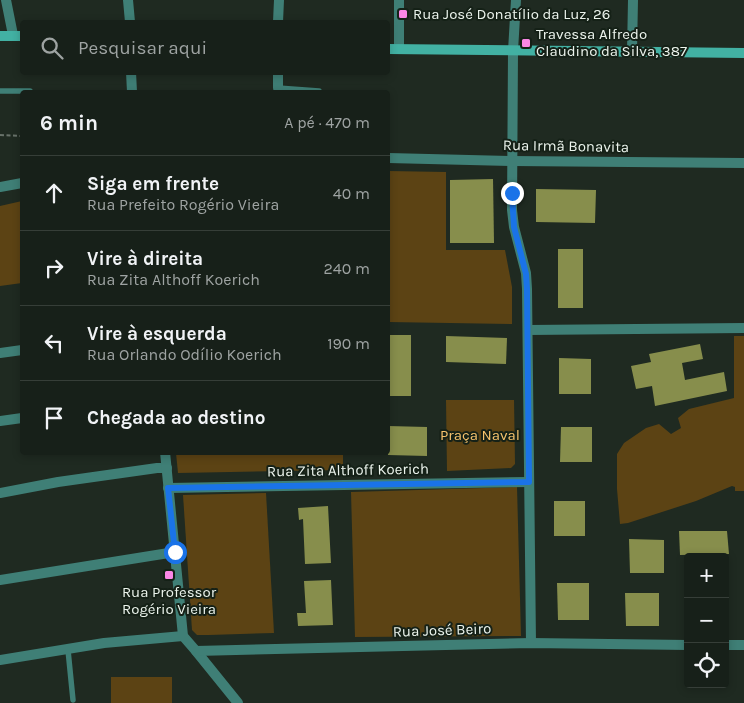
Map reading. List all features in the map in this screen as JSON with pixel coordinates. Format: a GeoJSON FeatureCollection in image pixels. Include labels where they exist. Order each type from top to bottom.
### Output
{"type":"FeatureCollection","features":[{"type":"Feature","properties":{"kind":"main road"},"geometry":{"type":"LineString","coordinates":[[0,36],[18,35]]}},
{"type":"Feature","properties":{"kind":"main road"},"geometry":{"type":"LineString","coordinates":[[390,49],[744,53]]}},
{"type":"Feature","properties":{"kind":"street"},"geometry":{"type":"LineString","coordinates":[[6,0],[18,35]]}},
{"type":"Feature","properties":{"kind":"street"},"geometry":{"type":"LineString","coordinates":[[128,0],[130,20]]}},
{"type":"Feature","properties":{"kind":"street"},"geometry":{"type":"LineString","coordinates":[[278,20],[279,0]]}},
{"type":"Feature","properties":{"kind":"street"},"geometry":{"type":"LineString","coordinates":[[399,0],[399,49]]}},
{"type":"Feature","properties":{"kind":"street"},"geometry":{"type":"LineString","coordinates":[[516,0],[513,51],[512,210],[526,281],[531,643]]}},
{"type":"Feature","properties":{"kind":"street"},"geometry":{"type":"LineString","coordinates":[[632,52],[633,0]]}},
{"type":"Feature","properties":{"kind":"street"},"geometry":{"type":"LineString","coordinates":[[131,75],[132,90]]}},
{"type":"Feature","properties":{"kind":"street"},"geometry":{"type":"LineString","coordinates":[[278,75],[278,88]]}},
{"type":"Feature","properties":{"kind":"street","name":"Rua Irmã Bonavita"},"geometry":{"type":"LineString","coordinates":[[390,158],[744,163]]}},
{"type":"Feature","properties":{"kind":"street"},"geometry":{"type":"LineString","coordinates":[[0,187],[20,183]]}},
{"type":"Feature","properties":{"kind":"street"},"geometry":{"type":"LineString","coordinates":[[528,330],[744,328]]}},
{"type":"Feature","properties":{"kind":"street"},"geometry":{"type":"LineString","coordinates":[[0,353],[20,350]]}},
{"type":"Feature","properties":{"kind":"street"},"geometry":{"type":"LineString","coordinates":[[0,421],[20,418]]}},
{"type":"Feature","properties":{"kind":"street"},"geometry":{"type":"LineString","coordinates":[[165,455],[183,636],[238,703]]}},
{"type":"Feature","properties":{"kind":"street"},"geometry":{"type":"LineString","coordinates":[[0,493],[58,482],[167,468]]}},
{"type":"Feature","properties":{"kind":"street","name":"Rua Zita Althoff Koerich"},"geometry":{"type":"LineString","coordinates":[[168,488],[529,482]]}},
{"type":"Feature","properties":{"kind":"street"},"geometry":{"type":"LineString","coordinates":[[0,580],[175,552]]}},
{"type":"Feature","properties":{"kind":"street"},"geometry":{"type":"LineString","coordinates":[[0,660],[104,643],[183,636]]}},
{"type":"Feature","properties":{"kind":"street","name":"Rua José Beiro"},"geometry":{"type":"LineString","coordinates":[[196,651],[531,643],[684,645]]}},
{"type":"Feature","properties":{"kind":"street"},"geometry":{"type":"LineString","coordinates":[[729,645],[744,645]]}},
{"type":"Feature","properties":{"kind":"lane"},"geometry":{"type":"LineString","coordinates":[[278,88],[305,90]]}},
{"type":"Feature","properties":{"kind":"lane"},"geometry":{"type":"LineString","coordinates":[[0,91],[20,91]]}},
{"type":"Feature","properties":{"kind":"lane"},"geometry":{"type":"LineString","coordinates":[[68,650],[73,700]]}},
{"type":"Feature","properties":{"kind":"path"},"geometry":{"type":"LineString","coordinates":[[0,136],[20,136]]}},
{"type":"Feature","properties":{"kind":"green space"},"geometry":{"type":"Polygon","coordinates":[[[390,171],[446,172],[446,250],[505,250],[512,287],[512,324],[390,322],[390,171]]]}},
{"type":"Feature","properties":{"kind":"green space"},"geometry":{"type":"Polygon","coordinates":[[[20,201],[20,283],[0,286],[0,206],[20,201]]]}},
{"type":"Feature","properties":{"kind":"green space"},"geometry":{"type":"Polygon","coordinates":[[[734,336],[744,336],[744,491],[735,491],[735,487],[732,486],[696,501],[620,524],[617,454],[624,443],[646,428],[659,424],[671,434],[681,428],[678,418],[689,409],[734,398],[734,336]]]}},
{"type":"Feature","properties":{"kind":"green space","name":"Praça Naval"},"geometry":{"type":"Polygon","coordinates":[[[446,400],[514,400],[515,464],[511,468],[447,471],[446,400]]]}},
{"type":"Feature","properties":{"kind":"green space"},"geometry":{"type":"Polygon","coordinates":[[[176,455],[343,455],[343,470],[178,473],[176,455]]]}},
{"type":"Feature","properties":{"kind":"green space"},"geometry":{"type":"Polygon","coordinates":[[[517,487],[521,636],[355,637],[351,492],[517,487]]]}},
{"type":"Feature","properties":{"kind":"green space"},"geometry":{"type":"Polygon","coordinates":[[[266,493],[274,633],[197,635],[192,630],[183,495],[266,493]]]}},
{"type":"Feature","properties":{"kind":"green space"},"geometry":{"type":"Polygon","coordinates":[[[111,677],[172,677],[172,703],[111,703],[111,677]]]}},
{"type":"Feature","properties":{"kind":"building"},"geometry":{"type":"Polygon","coordinates":[[[493,179],[494,243],[450,243],[450,180],[493,179]]]}},
{"type":"Feature","properties":{"kind":"building"},"geometry":{"type":"Polygon","coordinates":[[[536,189],[596,190],[595,223],[536,222],[536,189]]]}},
{"type":"Feature","properties":{"kind":"building"},"geometry":{"type":"Polygon","coordinates":[[[558,249],[583,249],[583,308],[558,308],[558,249]]]}},
{"type":"Feature","properties":{"kind":"building"},"geometry":{"type":"Polygon","coordinates":[[[390,335],[411,335],[411,396],[390,396],[390,335]]]}},
{"type":"Feature","properties":{"kind":"building"},"geometry":{"type":"Polygon","coordinates":[[[446,336],[507,338],[506,364],[446,362],[446,336]]]}},
{"type":"Feature","properties":{"kind":"building"},"geometry":{"type":"Polygon","coordinates":[[[700,344],[703,359],[682,363],[685,380],[724,372],[727,391],[655,406],[652,386],[636,389],[631,366],[651,362],[649,354],[700,344]]]}},
{"type":"Feature","properties":{"kind":"building"},"geometry":{"type":"Polygon","coordinates":[[[559,358],[591,359],[591,394],[559,394],[559,358]]]}},
{"type":"Feature","properties":{"kind":"building"},"geometry":{"type":"Polygon","coordinates":[[[390,426],[427,427],[427,456],[388,455],[390,455],[390,426]]]}},
{"type":"Feature","properties":{"kind":"building"},"geometry":{"type":"Polygon","coordinates":[[[561,427],[592,427],[592,462],[560,462],[561,427]]]}},
{"type":"Feature","properties":{"kind":"building"},"geometry":{"type":"Polygon","coordinates":[[[554,501],[585,501],[585,536],[554,536],[554,501]]]}},
{"type":"Feature","properties":{"kind":"building"},"geometry":{"type":"Polygon","coordinates":[[[328,506],[331,563],[305,564],[303,519],[299,520],[298,508],[328,506]]]}},
{"type":"Feature","properties":{"kind":"building"},"geometry":{"type":"Polygon","coordinates":[[[679,531],[727,531],[729,553],[684,553],[684,555],[680,555],[679,531]]]}},
{"type":"Feature","properties":{"kind":"building"},"geometry":{"type":"Polygon","coordinates":[[[629,539],[664,540],[664,573],[630,573],[629,539]]]}},
{"type":"Feature","properties":{"kind":"building"},"geometry":{"type":"Polygon","coordinates":[[[331,580],[333,625],[298,626],[297,613],[306,613],[304,581],[331,580]]]}},
{"type":"Feature","properties":{"kind":"building"},"geometry":{"type":"Polygon","coordinates":[[[557,583],[589,583],[589,620],[558,620],[557,583]]]}},
{"type":"Feature","properties":{"kind":"building"},"geometry":{"type":"Polygon","coordinates":[[[625,593],[659,593],[659,626],[626,626],[625,593]]]}},
{"type":"Feature","properties":{"kind":"place","name":"Rua José Donatílio da Luz, 26"},"geometry":{"type":"Point","coordinates":[403,14]}},
{"type":"Feature","properties":{"kind":"place","name":"Travessa Alfredo Claudino da Silva, 387"},"geometry":{"type":"Point","coordinates":[526,43]}},
{"type":"Feature","properties":{"kind":"place","name":"Rua Professor Rogério Vieira"},"geometry":{"type":"Point","coordinates":[169,575]}},
{"type":"Feature","properties":{"kind":"route"},"geometry":{"type":"LineString","coordinates":[[175,552],[168,488],[529,482],[527,289],[526,274],[514,227],[512,193]]}}]}
